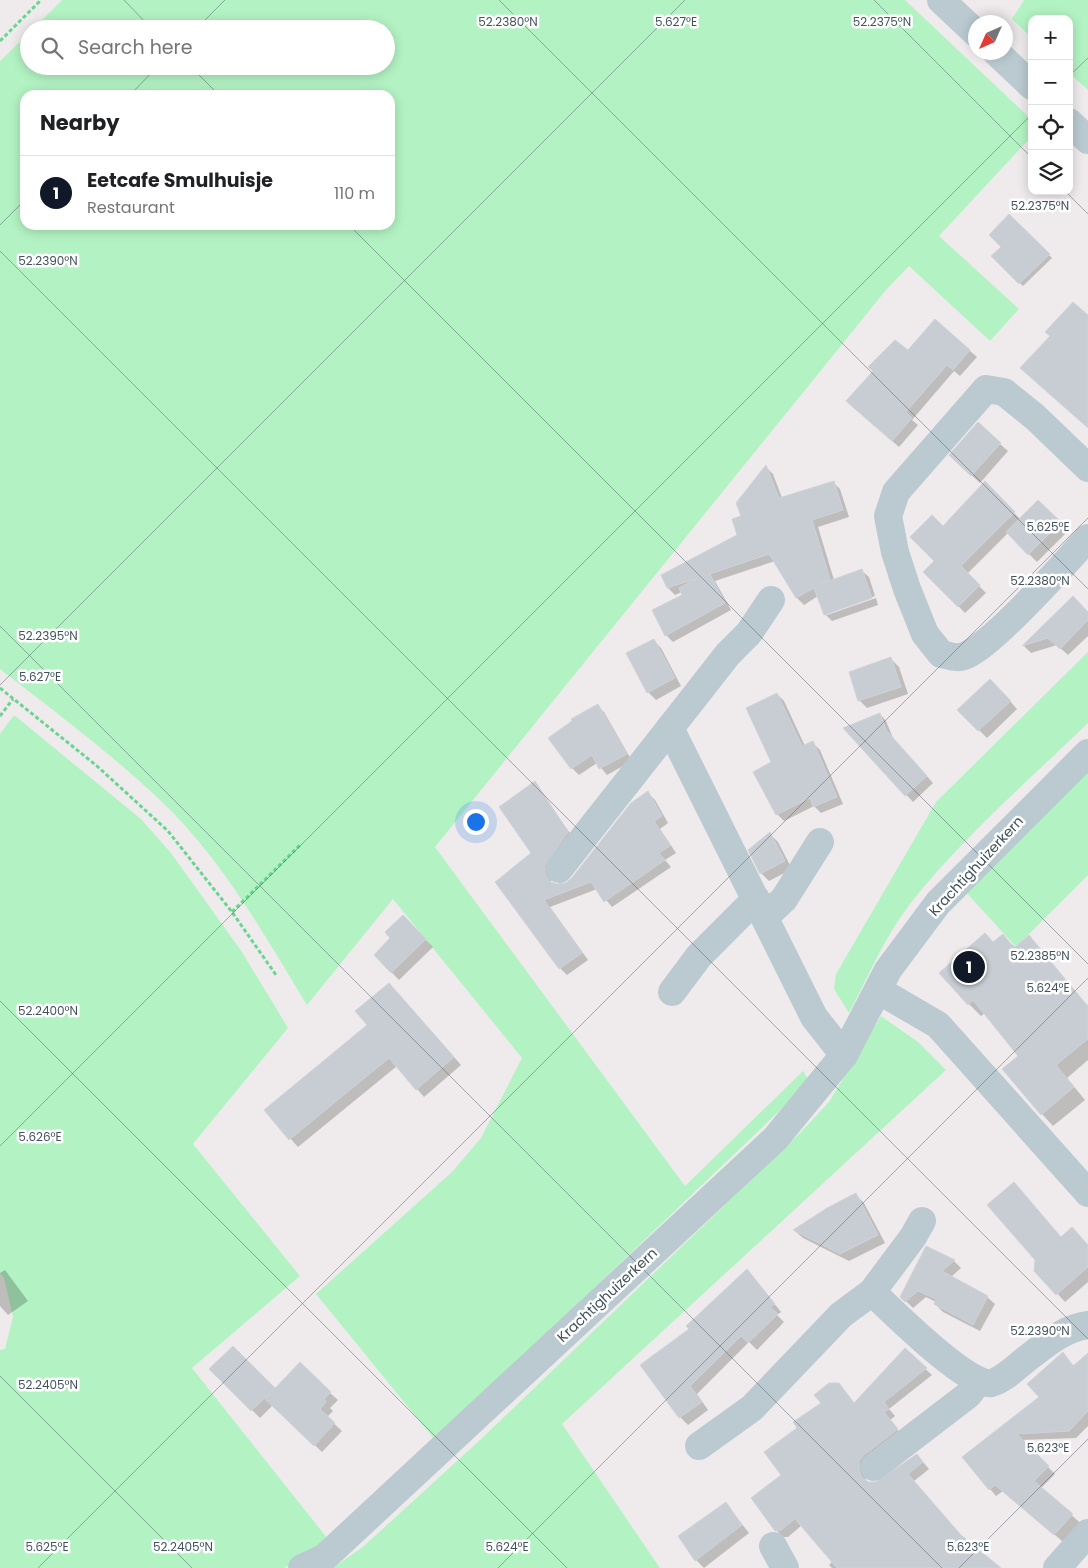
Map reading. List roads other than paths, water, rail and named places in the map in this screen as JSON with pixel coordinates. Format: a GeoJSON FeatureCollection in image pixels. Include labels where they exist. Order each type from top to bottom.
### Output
{"type":"FeatureCollection","features":[{"type":"Feature","properties":{"kind":"street"},"geometry":{"type":"LineString","coordinates":[[941,0],[968,25]]}},
{"type":"Feature","properties":{"kind":"street"},"geometry":{"type":"LineString","coordinates":[[1004,60],[1028,82]]}},
{"type":"Feature","properties":{"kind":"street"},"geometry":{"type":"LineString","coordinates":[[1073,126],[1088,140]]}},
{"type":"Feature","properties":{"kind":"street"},"geometry":{"type":"LineString","coordinates":[[1088,468],[1035,417],[1004,392],[986,389],[896,492],[888,516],[895,552],[925,634],[941,654],[960,658],[980,647],[1026,605],[1088,538]]}},
{"type":"Feature","properties":{"kind":"street"},"geometry":{"type":"LineString","coordinates":[[559,869],[728,654],[749,633],[771,600]]}},
{"type":"Feature","properties":{"kind":"street"},"geometry":{"type":"LineString","coordinates":[[670,728],[814,1017],[844,1055]]}},
{"type":"Feature","properties":{"kind":"street","name":"Krachtighuizerkern"},"geometry":{"type":"LineString","coordinates":[[302,1568],[324,1558],[775,1139],[844,1055],[888,970],[938,903],[1088,754]]}},
{"type":"Feature","properties":{"kind":"street"},"geometry":{"type":"LineString","coordinates":[[672,992],[699,956],[760,908],[784,899],[820,842]]}},
{"type":"Feature","properties":{"kind":"street"},"geometry":{"type":"LineString","coordinates":[[878,990],[938,1025],[1088,1193]]}},
{"type":"Feature","properties":{"kind":"street"},"geometry":{"type":"LineString","coordinates":[[699,1446],[752,1408],[841,1315],[872,1292],[913,1237],[922,1221]]}},
{"type":"Feature","properties":{"kind":"street"},"geometry":{"type":"LineString","coordinates":[[872,1292],[920,1338],[978,1382],[991,1383],[1001,1378],[1053,1338],[1076,1326],[1088,1325]]}},
{"type":"Feature","properties":{"kind":"street"},"geometry":{"type":"LineString","coordinates":[[874,1467],[968,1395],[978,1382]]}},
{"type":"Feature","properties":{"kind":"street"},"geometry":{"type":"LineString","coordinates":[[1056,1568],[1088,1533]]}},
{"type":"Feature","properties":{"kind":"place","name":"Eetcafe Smulhuisje"},"geometry":{"type":"Point","coordinates":[969,967]}}]}
